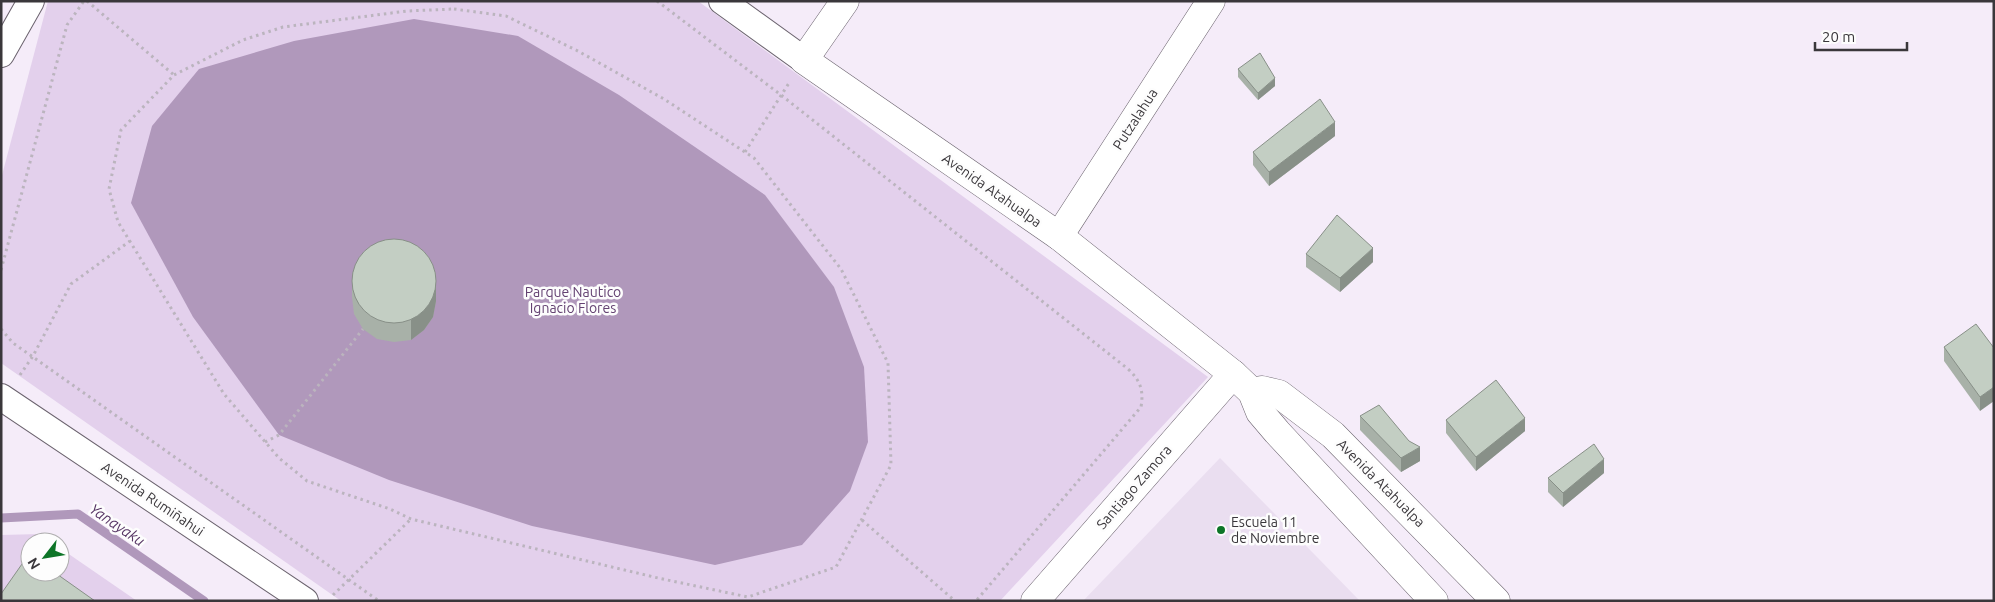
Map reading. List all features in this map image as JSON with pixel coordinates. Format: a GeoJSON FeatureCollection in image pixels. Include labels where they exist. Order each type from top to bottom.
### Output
{"type":"FeatureCollection","features":[{"type":"Feature","properties":{"kind":"street"},"geometry":{"type":"LineString","coordinates":[[1,54],[31,1]]}},
{"type":"Feature","properties":{"kind":"street","name":"Avenida Atahualpa"},"geometry":{"type":"LineString","coordinates":[[722,1],[1059,236],[1242,383],[1260,412],[1277,432],[1434,601]]}},
{"type":"Feature","properties":{"kind":"street"},"geometry":{"type":"LineString","coordinates":[[804,60],[845,1]]}},
{"type":"Feature","properties":{"kind":"street","name":"Putzalahua"},"geometry":{"type":"LineString","coordinates":[[1059,236],[1211,1]]}},
{"type":"Feature","properties":{"kind":"street","name":"Avenida Atahualpa"},"geometry":{"type":"LineString","coordinates":[[1242,383],[1278,394],[1333,435],[1496,601]]}},
{"type":"Feature","properties":{"kind":"street","name":"Santiago Zamora"},"geometry":{"type":"LineString","coordinates":[[1035,601],[1242,383]]}},
{"type":"Feature","properties":{"kind":"street","name":"Avenida Rumiñahui"},"geometry":{"type":"LineString","coordinates":[[1,397],[304,601]]}},
{"type":"Feature","properties":{"kind":"path"},"geometry":{"type":"LineString","coordinates":[[1,270],[68,25],[86,1],[174,75]]}},
{"type":"Feature","properties":{"kind":"path"},"geometry":{"type":"LineString","coordinates":[[657,1],[781,95],[1128,368],[1136,377],[1143,397],[1141,407],[976,601]]}},
{"type":"Feature","properties":{"kind":"path"},"geometry":{"type":"LineString","coordinates":[[454,9],[506,16],[628,77],[745,152],[754,158],[841,269],[888,363],[891,465],[836,567],[748,597],[658,578],[411,519],[390,509],[307,481],[279,458],[224,394],[118,222],[109,189],[121,130],[174,75],[243,40],[283,27],[407,11],[454,9]]}},
{"type":"Feature","properties":{"kind":"path"},"geometry":{"type":"LineString","coordinates":[[745,152],[804,60]]}},
{"type":"Feature","properties":{"kind":"path"},"geometry":{"type":"LineString","coordinates":[[33,356],[71,284],[130,241]]}},
{"type":"Feature","properties":{"kind":"path"},"geometry":{"type":"LineString","coordinates":[[1,329],[13,343],[379,601]]}},
{"type":"Feature","properties":{"kind":"path"},"geometry":{"type":"LineString","coordinates":[[265,442],[279,435],[363,329]]}},
{"type":"Feature","properties":{"kind":"path"},"geometry":{"type":"LineString","coordinates":[[327,601],[411,519]]}},
{"type":"Feature","properties":{"kind":"path"},"geometry":{"type":"LineString","coordinates":[[862,520],[956,601]]}},
{"type":"Feature","properties":{"kind":"shaded area","name":"Parque Nautico Ignacio Flores"},"geometry":{"type":"Polygon","coordinates":[[[414,19],[518,36],[619,95],[765,195],[834,287],[864,367],[868,442],[850,491],[802,545],[715,565],[532,526],[389,480],[279,435],[193,317],[131,203],[152,126],[199,69],[294,41],[414,19]]]}},
{"type":"Feature","properties":{"kind":"shaded area","name":"Escuela 11 de Noviembre"},"geometry":{"type":"Polygon","coordinates":[[[1220,458],[1360,601],[1083,601],[1220,458]]]}},
{"type":"Feature","properties":{"kind":"green space","name":"Parque Nautico Ignacio Flores"},"geometry":{"type":"Polygon","coordinates":[[[48,1],[698,1],[1208,377],[1000,601],[341,601],[1,363],[1,179],[48,1]]]}},
{"type":"Feature","properties":{"kind":"green space"},"geometry":{"type":"Polygon","coordinates":[[[1,535],[20,535],[20,582],[70,582],[70,555],[137,601],[1,601],[1,535]]]}},
{"type":"Feature","properties":{"kind":"building"},"geometry":{"type":"Polygon","coordinates":[[[1260,53],[1275,78],[1258,93],[1238,69],[1260,53]]]}},
{"type":"Feature","properties":{"kind":"building"},"geometry":{"type":"Polygon","coordinates":[[[1320,99],[1335,122],[1269,172],[1253,152],[1320,99]]]}},
{"type":"Feature","properties":{"kind":"building"},"geometry":{"type":"Polygon","coordinates":[[[1337,215],[1373,248],[1340,278],[1306,254],[1337,215]]]}},
{"type":"Feature","properties":{"kind":"building"},"geometry":{"type":"Polygon","coordinates":[[[394,239],[417,246],[429,258],[436,281],[429,304],[417,316],[394,323],[371,316],[359,304],[352,281],[359,258],[371,246],[394,239]]]}},
{"type":"Feature","properties":{"kind":"building"},"geometry":{"type":"Polygon","coordinates":[[[1976,324],[1994,348],[1994,387],[1980,397],[1944,347],[1976,324]]]}},
{"type":"Feature","properties":{"kind":"building"},"geometry":{"type":"Polygon","coordinates":[[[1496,380],[1525,418],[1476,457],[1446,420],[1496,380]]]}},
{"type":"Feature","properties":{"kind":"building"},"geometry":{"type":"Polygon","coordinates":[[[1379,405],[1409,441],[1420,447],[1401,458],[1360,416],[1379,405]]]}},
{"type":"Feature","properties":{"kind":"building"},"geometry":{"type":"Polygon","coordinates":[[[1594,444],[1604,459],[1563,493],[1548,478],[1594,444]]]}},
{"type":"Feature","properties":{"kind":"building"},"geometry":{"type":"Polygon","coordinates":[[[20,567],[20,582],[68,582],[95,601],[1,601],[1,594],[20,567]]]}},
{"type":"Feature","properties":{"kind":"waterway","name":"Yanayaku"},"geometry":{"type":"LineString","coordinates":[[1,518],[78,514],[204,601]]}},
{"type":"Feature","properties":{"kind":"place","name":"Escuela 11 de Noviembre"},"geometry":{"type":"Point","coordinates":[1221,530]}}]}
